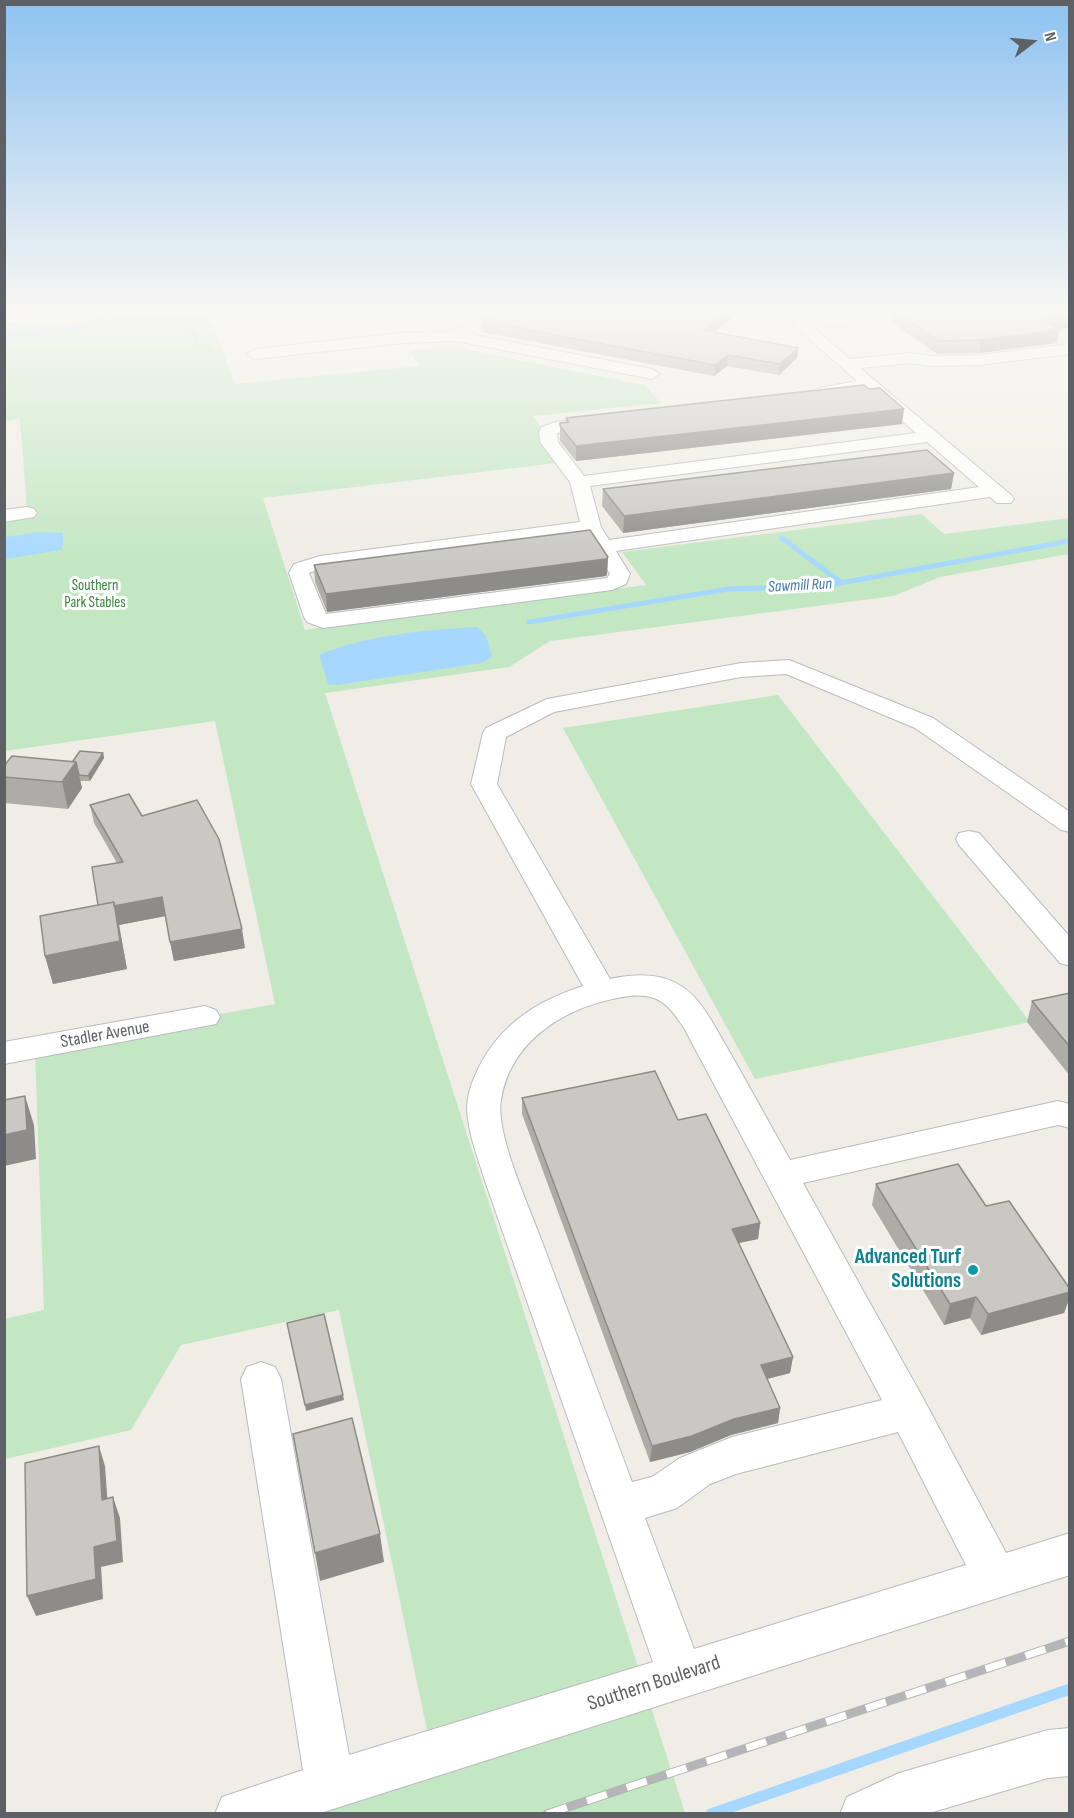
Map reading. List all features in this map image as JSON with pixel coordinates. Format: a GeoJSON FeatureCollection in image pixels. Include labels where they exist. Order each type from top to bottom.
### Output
{"type":"FeatureCollection","features":[{"type":"Feature","properties":{"kind":"street"},"geometry":{"type":"LineString","coordinates":[[602,547],[1000,496],[887,398]]}},
{"type":"Feature","properties":{"kind":"street"},"geometry":{"type":"LineString","coordinates":[[591,527],[320,562],[301,568],[299,573],[315,617],[323,621],[340,621],[612,584],[619,580],[620,574],[591,527],[579,482],[549,442],[548,431],[555,427],[612,421]]}},
{"type":"Feature","properties":{"kind":"street"},"geometry":{"type":"LineString","coordinates":[[579,482],[932,436]]}},
{"type":"Feature","properties":{"kind":"street"},"geometry":{"type":"LineString","coordinates":[[4,516],[27,513]]}},
{"type":"Feature","properties":{"kind":"street"},"geometry":{"type":"LineString","coordinates":[[601,990],[484,784],[495,733],[547,706],[741,670],[789,667],[924,723],[1070,824]]}},
{"type":"Feature","properties":{"kind":"street"},"geometry":{"type":"LineString","coordinates":[[969,839],[1070,956]]}},
{"type":"Feature","properties":{"kind":"street"},"geometry":{"type":"LineString","coordinates":[[681,1675],[502,1181],[483,1105],[487,1082],[497,1058],[531,1020],[563,1002],[601,990],[643,983],[670,992],[689,1012],[717,1058],[909,1411],[995,1577]]}},
{"type":"Feature","properties":{"kind":"street","name":"Stadler Avenue"},"geometry":{"type":"LineString","coordinates":[[4,1053],[205,1017]]}},
{"type":"Feature","properties":{"kind":"street"},"geometry":{"type":"LineString","coordinates":[[780,1175],[1058,1113],[1070,1116]]}},
{"type":"Feature","properties":{"kind":"street"},"geometry":{"type":"LineString","coordinates":[[261,1379],[330,1786]]}},
{"type":"Feature","properties":{"kind":"street"},"geometry":{"type":"LineString","coordinates":[[619,1505],[662,1494],[695,1471],[732,1456],[909,1411]]}},
{"type":"Feature","properties":{"kind":"street","name":"Southern Boulevard"},"geometry":{"type":"LineString","coordinates":[[239,1814],[1070,1554]]}},
{"type":"Feature","properties":{"kind":"street"},"geometry":{"type":"LineString","coordinates":[[864,1814],[899,1797],[1048,1754],[1070,1752]]}},
{"type":"Feature","properties":{"kind":"green space","name":"Southern Park Stables"},"geometry":{"type":"Polygon","coordinates":[[[5,398],[656,398],[661,403],[533,416],[565,462],[263,498],[305,630],[646,585],[622,552],[922,514],[944,534],[1069,518],[1069,554],[940,577],[893,596],[550,641],[509,667],[325,693],[685,1813],[239,1813],[432,1754],[339,1310],[181,1345],[131,1430],[5,1459],[4,1319],[44,1310],[35,1048],[275,1004],[215,721],[5,751],[5,516],[27,510],[20,419],[5,421],[5,398]]]}},
{"type":"Feature","properties":{"kind":"green space"},"geometry":{"type":"Polygon","coordinates":[[[778,695],[1030,1022],[755,1079],[563,728],[778,695]]]}},
{"type":"Feature","properties":{"kind":"water"},"geometry":{"type":"Polygon","coordinates":[[[38,532],[63,533],[61,550],[5,559],[5,537],[38,532]]]}},
{"type":"Feature","properties":{"kind":"water"},"geometry":{"type":"Polygon","coordinates":[[[477,627],[486,636],[492,657],[482,663],[337,685],[328,684],[319,655],[375,638],[477,627]]]}},
{"type":"Feature","properties":{"kind":"building"},"geometry":{"type":"Polygon","coordinates":[[[748,398],[891,398],[904,409],[576,446],[560,426],[560,423],[569,422],[566,418],[748,398]]]}},
{"type":"Feature","properties":{"kind":"building"},"geometry":{"type":"Polygon","coordinates":[[[927,450],[954,473],[624,516],[603,489],[927,450]]]}},
{"type":"Feature","properties":{"kind":"building"},"geometry":{"type":"Polygon","coordinates":[[[590,530],[608,557],[606,559],[326,594],[314,565],[590,530]]]}},
{"type":"Feature","properties":{"kind":"building"},"geometry":{"type":"Polygon","coordinates":[[[80,751],[103,753],[88,776],[79,775],[76,762],[73,761],[80,751]]]}},
{"type":"Feature","properties":{"kind":"building"},"geometry":{"type":"Polygon","coordinates":[[[12,756],[76,762],[62,782],[4,777],[4,766],[12,756]]]}},
{"type":"Feature","properties":{"kind":"building"},"geometry":{"type":"Polygon","coordinates":[[[129,794],[142,816],[197,800],[219,839],[242,929],[170,942],[162,897],[114,906],[114,902],[98,905],[92,867],[123,862],[90,805],[129,794]]]}},
{"type":"Feature","properties":{"kind":"building"},"geometry":{"type":"Polygon","coordinates":[[[114,902],[120,941],[45,956],[40,916],[114,902]]]}},
{"type":"Feature","properties":{"kind":"building"},"geometry":{"type":"Polygon","coordinates":[[[1070,993],[1070,1047],[1032,1001],[1070,993]]]}},
{"type":"Feature","properties":{"kind":"building"},"geometry":{"type":"Polygon","coordinates":[[[655,1071],[678,1120],[706,1114],[760,1223],[732,1229],[793,1357],[761,1365],[780,1408],[734,1419],[692,1436],[652,1446],[522,1098],[655,1071]]]}},
{"type":"Feature","properties":{"kind":"building"},"geometry":{"type":"Polygon","coordinates":[[[25,1096],[27,1130],[4,1135],[4,1100],[25,1096]]]}},
{"type":"Feature","properties":{"kind":"building","name":"Advanced Turf Solutions"},"geometry":{"type":"Polygon","coordinates":[[[958,1164],[986,1206],[1009,1201],[1070,1292],[988,1314],[976,1297],[950,1304],[876,1184],[958,1164]]]}},
{"type":"Feature","properties":{"kind":"building"},"geometry":{"type":"Polygon","coordinates":[[[324,1314],[343,1395],[305,1405],[287,1323],[324,1314]]]}},
{"type":"Feature","properties":{"kind":"building"},"geometry":{"type":"Polygon","coordinates":[[[352,1418],[380,1534],[315,1553],[293,1434],[352,1418]]]}},
{"type":"Feature","properties":{"kind":"building"},"geometry":{"type":"Polygon","coordinates":[[[99,1446],[102,1500],[113,1497],[117,1541],[94,1547],[96,1579],[27,1596],[25,1463],[99,1446]]]}},
{"type":"Feature","properties":{"kind":"waterway"},"geometry":{"type":"LineString","coordinates":[[782,538],[842,583]]}},
{"type":"Feature","properties":{"kind":"waterway","name":"Sawmill Run"},"geometry":{"type":"LineString","coordinates":[[842,583],[1070,541]]}},
{"type":"Feature","properties":{"kind":"waterway","name":"Sawmill Run"},"geometry":{"type":"LineString","coordinates":[[529,622],[728,589],[824,586],[842,583]]}},
{"type":"Feature","properties":{"kind":"waterway"},"geometry":{"type":"LineString","coordinates":[[711,1814],[1070,1689]]}},
{"type":"Feature","properties":{"kind":"railway"},"geometry":{"type":"LineString","coordinates":[[547,1814],[1070,1641]]}},
{"type":"Feature","properties":{"kind":"place","name":"Advanced Turf Solutions"},"geometry":{"type":"Point","coordinates":[973,1270]}}]}
